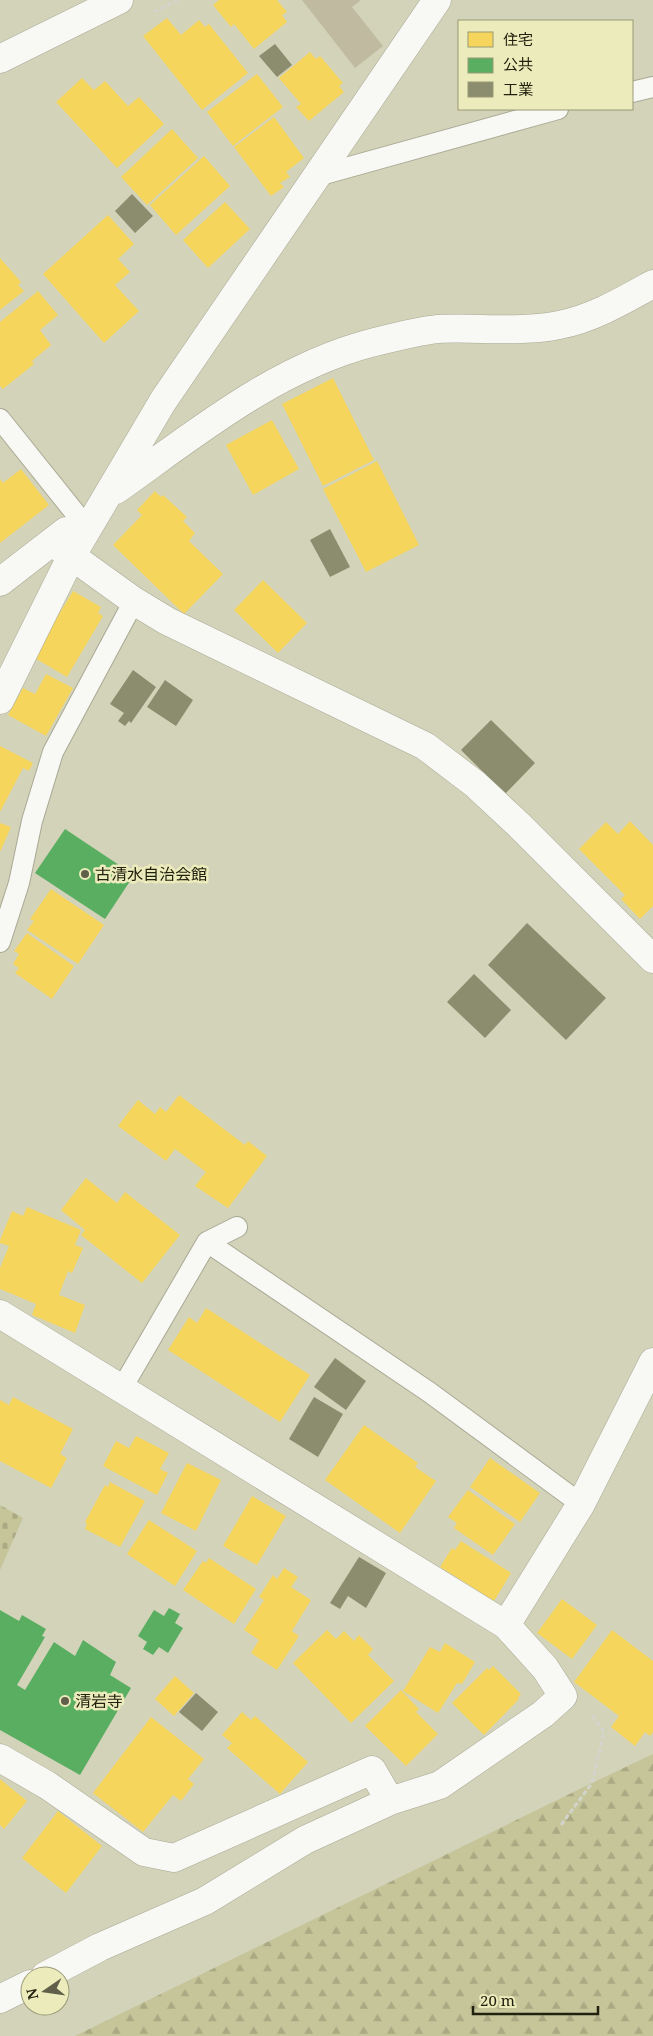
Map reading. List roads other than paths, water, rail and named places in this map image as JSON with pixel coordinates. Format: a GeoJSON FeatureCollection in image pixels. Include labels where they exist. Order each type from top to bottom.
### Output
{"type":"FeatureCollection","features":[{"type":"Feature","properties":{"kind":"street"},"geometry":{"type":"LineString","coordinates":[[0,59],[119,0]]}},
{"type":"Feature","properties":{"kind":"street"},"geometry":{"type":"LineString","coordinates":[[0,582],[62,550],[110,494],[163,401],[437,0]]}},
{"type":"Feature","properties":{"kind":"street"},"geometry":{"type":"LineString","coordinates":[[0,700],[62,550],[80,519],[110,494],[234,406],[321,358],[371,343],[436,330],[530,329],[560,325],[610,307],[653,284]]}},
{"type":"Feature","properties":{"kind":"street"},"geometry":{"type":"LineString","coordinates":[[62,550],[134,601],[167,621],[425,746],[475,784],[514,820],[653,959]]}},
{"type":"Feature","properties":{"kind":"street"},"geometry":{"type":"LineString","coordinates":[[0,1314],[506,1625],[545,1668],[564,1696],[543,1714],[440,1785],[390,1801],[305,1840],[205,1901],[65,1966]]}},
{"type":"Feature","properties":{"kind":"street"},"geometry":{"type":"LineString","coordinates":[[506,1625],[580,1504],[653,1362]]}},
{"type":"Feature","properties":{"kind":"street"},"geometry":{"type":"LineString","coordinates":[[0,1758],[47,1785],[144,1852],[174,1858],[372,1770],[390,1801]]}},
{"type":"Feature","properties":{"kind":"street"},"geometry":{"type":"LineString","coordinates":[[0,2000],[20,1989]]}},
{"type":"Feature","properties":{"kind":"lane"},"geometry":{"type":"LineString","coordinates":[[633,92],[653,87]]}},
{"type":"Feature","properties":{"kind":"lane"},"geometry":{"type":"LineString","coordinates":[[316,176],[554,110]]}},
{"type":"Feature","properties":{"kind":"lane"},"geometry":{"type":"LineString","coordinates":[[0,419],[80,519]]}},
{"type":"Feature","properties":{"kind":"lane"},"geometry":{"type":"LineString","coordinates":[[0,942],[19,883],[32,821],[53,752],[134,601]]}},
{"type":"Feature","properties":{"kind":"lane"},"geometry":{"type":"LineString","coordinates":[[122,1388],[207,1242],[237,1227]]}},
{"type":"Feature","properties":{"kind":"lane"},"geometry":{"type":"LineString","coordinates":[[207,1242],[429,1392],[580,1504]]}},
{"type":"Feature","properties":{"kind":"place","name":"古清水自治会館"},"geometry":{"type":"Point","coordinates":[85,874]}},
{"type":"Feature","properties":{"kind":"place","name":"清岩寺"},"geometry":{"type":"Point","coordinates":[65,1701]}}]}
